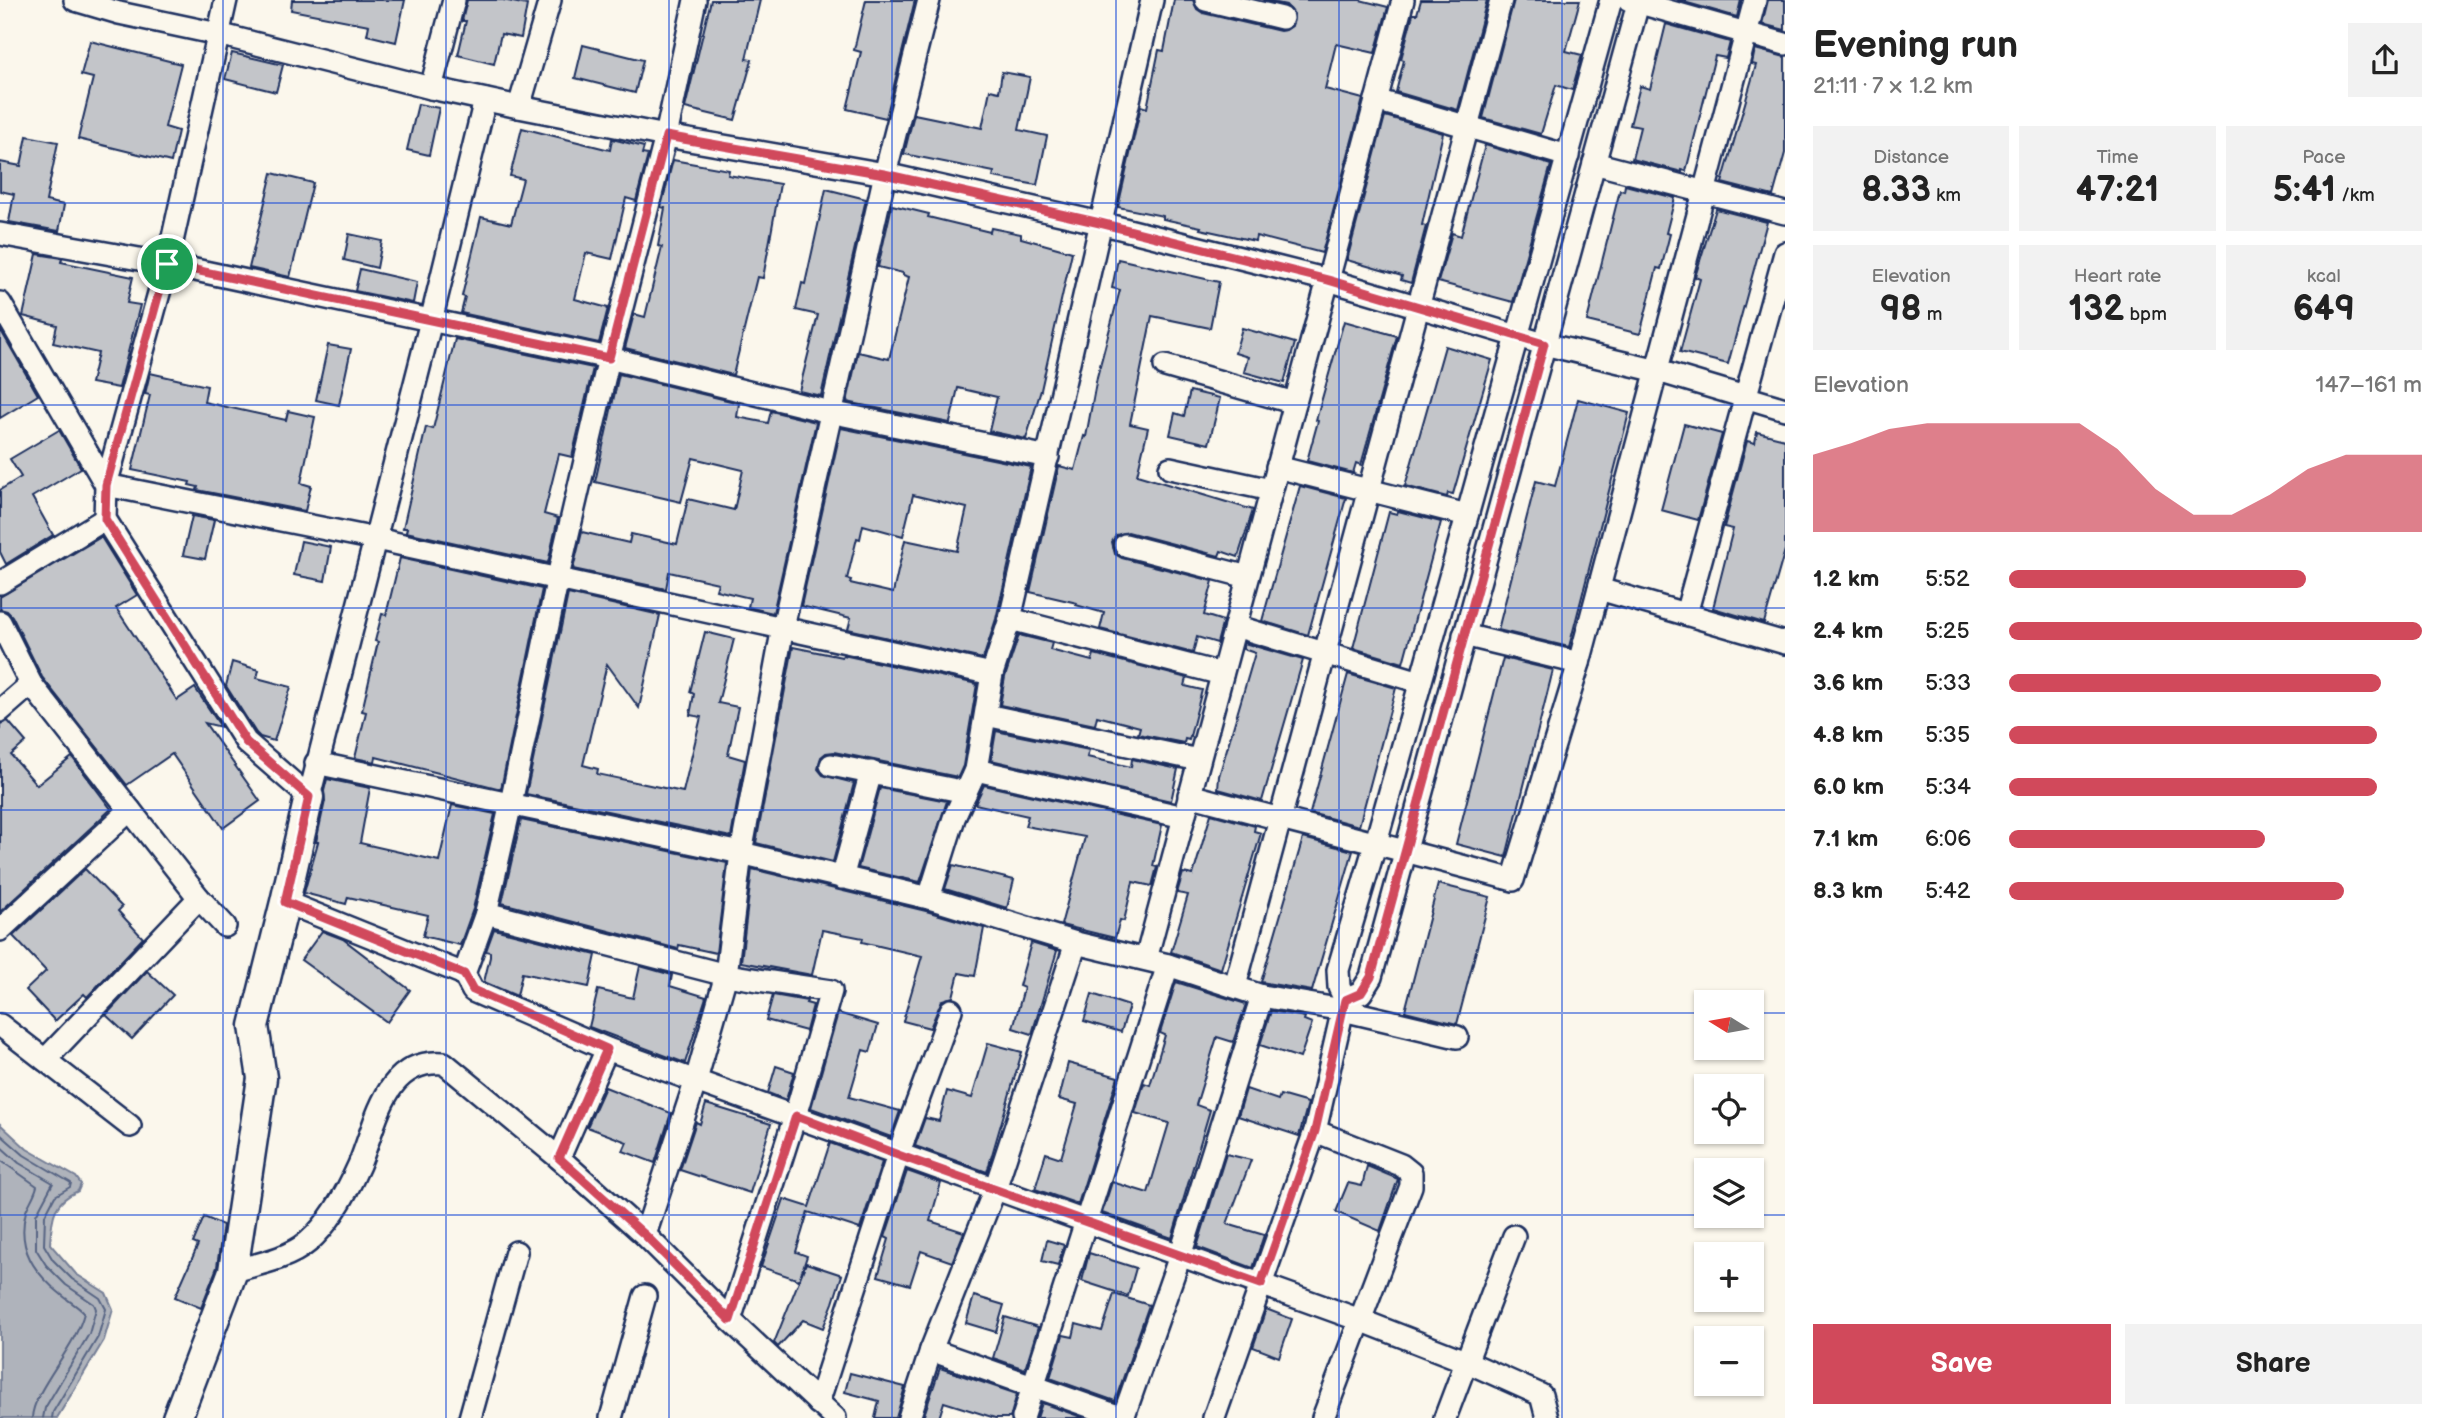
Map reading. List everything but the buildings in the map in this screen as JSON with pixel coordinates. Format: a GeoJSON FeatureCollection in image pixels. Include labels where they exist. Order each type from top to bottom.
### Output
{"type":"FeatureCollection","features":[{"type":"Feature","properties":{"kind":"street"},"geometry":{"type":"LineString","coordinates":[[75,0],[120,6],[218,34],[485,100],[666,136],[884,174],[1100,223],[1328,280],[1418,309],[1544,344],[1658,371],[1785,409]]}},
{"type":"Feature","properties":{"kind":"street"},"geometry":{"type":"LineString","coordinates":[[226,0],[167,264],[106,485],[105,519],[246,742],[309,797]]}},
{"type":"Feature","properties":{"kind":"street"},"geometry":{"type":"LineString","coordinates":[[431,88],[454,0]]}},
{"type":"Feature","properties":{"kind":"street"},"geometry":{"type":"LineString","coordinates":[[519,107],[550,0]]}},
{"type":"Feature","properties":{"kind":"street"},"geometry":{"type":"LineString","coordinates":[[464,974],[486,913],[512,803],[558,577],[609,358],[666,136],[695,0]]}},
{"type":"Feature","properties":{"kind":"street"},"geometry":{"type":"LineString","coordinates":[[645,1235],[696,1080],[726,975],[741,853],[783,627],[884,174],[929,0]]}},
{"type":"Feature","properties":{"kind":"street"},"geometry":{"type":"LineString","coordinates":[[929,898],[954,818],[976,769],[992,674],[1010,619],[1152,0]]}},
{"type":"Feature","properties":{"kind":"street"},"geometry":{"type":"LineString","coordinates":[[1206,0],[1282,18]]}},
{"type":"Feature","properties":{"kind":"street"},"geometry":{"type":"LineString","coordinates":[[1146,959],[1404,0]]}},
{"type":"Feature","properties":{"kind":"street"},"geometry":{"type":"LineString","coordinates":[[1235,986],[1501,0]]}},
{"type":"Feature","properties":{"kind":"street"},"geometry":{"type":"LineString","coordinates":[[1214,1418],[1315,1131],[1344,1005],[1338,970],[1611,0]]}},
{"type":"Feature","properties":{"kind":"street"},"geometry":{"type":"LineString","coordinates":[[1189,795],[1280,820],[1405,849],[1513,880],[1579,663],[1755,0]]}},
{"type":"Feature","properties":{"kind":"street"},"geometry":{"type":"LineString","coordinates":[[1344,1005],[1361,993],[1371,977],[1594,163],[1635,1],[1785,44]]}},
{"type":"Feature","properties":{"kind":"street"},"geometry":{"type":"LineString","coordinates":[[177,1418],[234,1267],[262,1078],[254,1026],[316,763],[376,539],[485,100]]}},
{"type":"Feature","properties":{"kind":"street"},"geometry":{"type":"LineString","coordinates":[[1376,100],[1568,156]]}},
{"type":"Feature","properties":{"kind":"street"},"geometry":{"type":"LineString","coordinates":[[1594,163],[1785,213]]}},
{"type":"Feature","properties":{"kind":"street"},"geometry":{"type":"LineString","coordinates":[[0,233],[167,264],[609,358],[830,412],[1048,457]]}},
{"type":"Feature","properties":{"kind":"street"},"geometry":{"type":"LineString","coordinates":[[1686,614],[1785,253]]}},
{"type":"Feature","properties":{"kind":"street"},"geometry":{"type":"LineString","coordinates":[[0,303],[106,485],[558,577],[992,674]]}},
{"type":"Feature","properties":{"kind":"street"},"geometry":{"type":"LineString","coordinates":[[1165,366],[1295,403]]}},
{"type":"Feature","properties":{"kind":"street"},"geometry":{"type":"LineString","coordinates":[[1277,467],[1467,515]]}},
{"type":"Feature","properties":{"kind":"street"},"geometry":{"type":"LineString","coordinates":[[1170,468],[1271,491]]}},
{"type":"Feature","properties":{"kind":"street"},"geometry":{"type":"LineString","coordinates":[[0,583],[105,519]]}},
{"type":"Feature","properties":{"kind":"street"},"geometry":{"type":"LineString","coordinates":[[1125,545],[1248,577]]}},
{"type":"Feature","properties":{"kind":"street"},"geometry":{"type":"LineString","coordinates":[[1599,589],[1686,614],[1783,636]]}},
{"type":"Feature","properties":{"kind":"street"},"geometry":{"type":"LineString","coordinates":[[1010,619],[1222,674]]}},
{"type":"Feature","properties":{"kind":"street"},"geometry":{"type":"LineString","coordinates":[[0,622],[31,684],[225,926]]}},
{"type":"Feature","properties":{"kind":"street"},"geometry":{"type":"LineString","coordinates":[[1235,626],[1420,682]]}},
{"type":"Feature","properties":{"kind":"street"},"geometry":{"type":"LineString","coordinates":[[1464,635],[1579,663]]}},
{"type":"Feature","properties":{"kind":"street"},"geometry":{"type":"LineString","coordinates":[[0,710],[31,684]]}},
{"type":"Feature","properties":{"kind":"street"},"geometry":{"type":"LineString","coordinates":[[986,715],[1199,760]]}},
{"type":"Feature","properties":{"kind":"street"},"geometry":{"type":"LineString","coordinates":[[316,763],[741,853],[929,898],[1076,943],[1168,965],[1262,996],[1344,1005],[1457,1037]]}},
{"type":"Feature","properties":{"kind":"street"},"geometry":{"type":"LineString","coordinates":[[831,765],[966,792]]}},
{"type":"Feature","properties":{"kind":"street"},"geometry":{"type":"LineString","coordinates":[[976,769],[1184,817]]}},
{"type":"Feature","properties":{"kind":"street"},"geometry":{"type":"LineString","coordinates":[[842,878],[871,772]]}},
{"type":"Feature","properties":{"kind":"street"},"geometry":{"type":"LineString","coordinates":[[0,930],[130,810]]}},
{"type":"Feature","properties":{"kind":"street"},"geometry":{"type":"LineString","coordinates":[[45,1060],[200,898]]}},
{"type":"Feature","properties":{"kind":"street"},"geometry":{"type":"LineString","coordinates":[[285,902],[464,974],[473,990],[607,1049],[1465,1360],[1541,1395],[1547,1418]]}},
{"type":"Feature","properties":{"kind":"street"},"geometry":{"type":"LineString","coordinates":[[486,913],[726,975],[831,991],[796,1116],[730,1320]]}},
{"type":"Feature","properties":{"kind":"street"},"geometry":{"type":"LineString","coordinates":[[909,1418],[931,1350],[995,1189],[1076,943]]}},
{"type":"Feature","properties":{"kind":"street"},"geometry":{"type":"LineString","coordinates":[[1023,1418],[1168,965]]}},
{"type":"Feature","properties":{"kind":"street"},"geometry":{"type":"LineString","coordinates":[[931,1350],[1123,1418],[1180,1256],[1262,996]]}},
{"type":"Feature","properties":{"kind":"street"},"geometry":{"type":"LineString","coordinates":[[818,1403],[898,1155],[951,1010]]}},
{"type":"Feature","properties":{"kind":"street"},"geometry":{"type":"LineString","coordinates":[[0,1025],[130,1126]]}},
{"type":"Feature","properties":{"kind":"street"},"geometry":{"type":"LineString","coordinates":[[559,1158],[607,1049]]}},
{"type":"Feature","properties":{"kind":"street"},"geometry":{"type":"LineString","coordinates":[[234,1267],[290,1253],[311,1240],[333,1213],[349,1186],[387,1093],[398,1079],[416,1067],[433,1062],[444,1063],[559,1158],[645,1235],[730,1320],[835,1418]]}},
{"type":"Feature","properties":{"kind":"street"},"geometry":{"type":"LineString","coordinates":[[1315,1131],[1412,1173],[1411,1186],[1323,1418]]}},
{"type":"Feature","properties":{"kind":"street"},"geometry":{"type":"LineString","coordinates":[[1445,1418],[1514,1236]]}},
{"type":"Feature","properties":{"kind":"street"},"geometry":{"type":"LineString","coordinates":[[470,1418],[516,1252]]}},
{"type":"Feature","properties":{"kind":"street"},"geometry":{"type":"LineString","coordinates":[[611,1418],[645,1296]]}},
{"type":"Feature","properties":{"kind":"water"},"geometry":{"type":"Polygon","coordinates":[[[0,1124],[27,1149],[76,1177],[81,1184],[78,1191],[69,1195],[58,1206],[50,1244],[76,1274],[106,1293],[113,1309],[104,1340],[57,1418],[0,1418],[0,1124]]]}},
{"type":"Feature","properties":{"kind":"route"},"geometry":{"type":"LineString","coordinates":[[666,136],[884,174],[1100,223],[1328,280],[1418,309],[1544,344],[1371,977],[1361,993],[1345,1000],[1315,1131],[1261,1284],[796,1116],[730,1320],[645,1235],[559,1158],[607,1049],[473,990],[464,974],[285,902],[309,797],[246,742],[105,519],[106,485],[167,264],[609,358],[666,136]]}}]}
